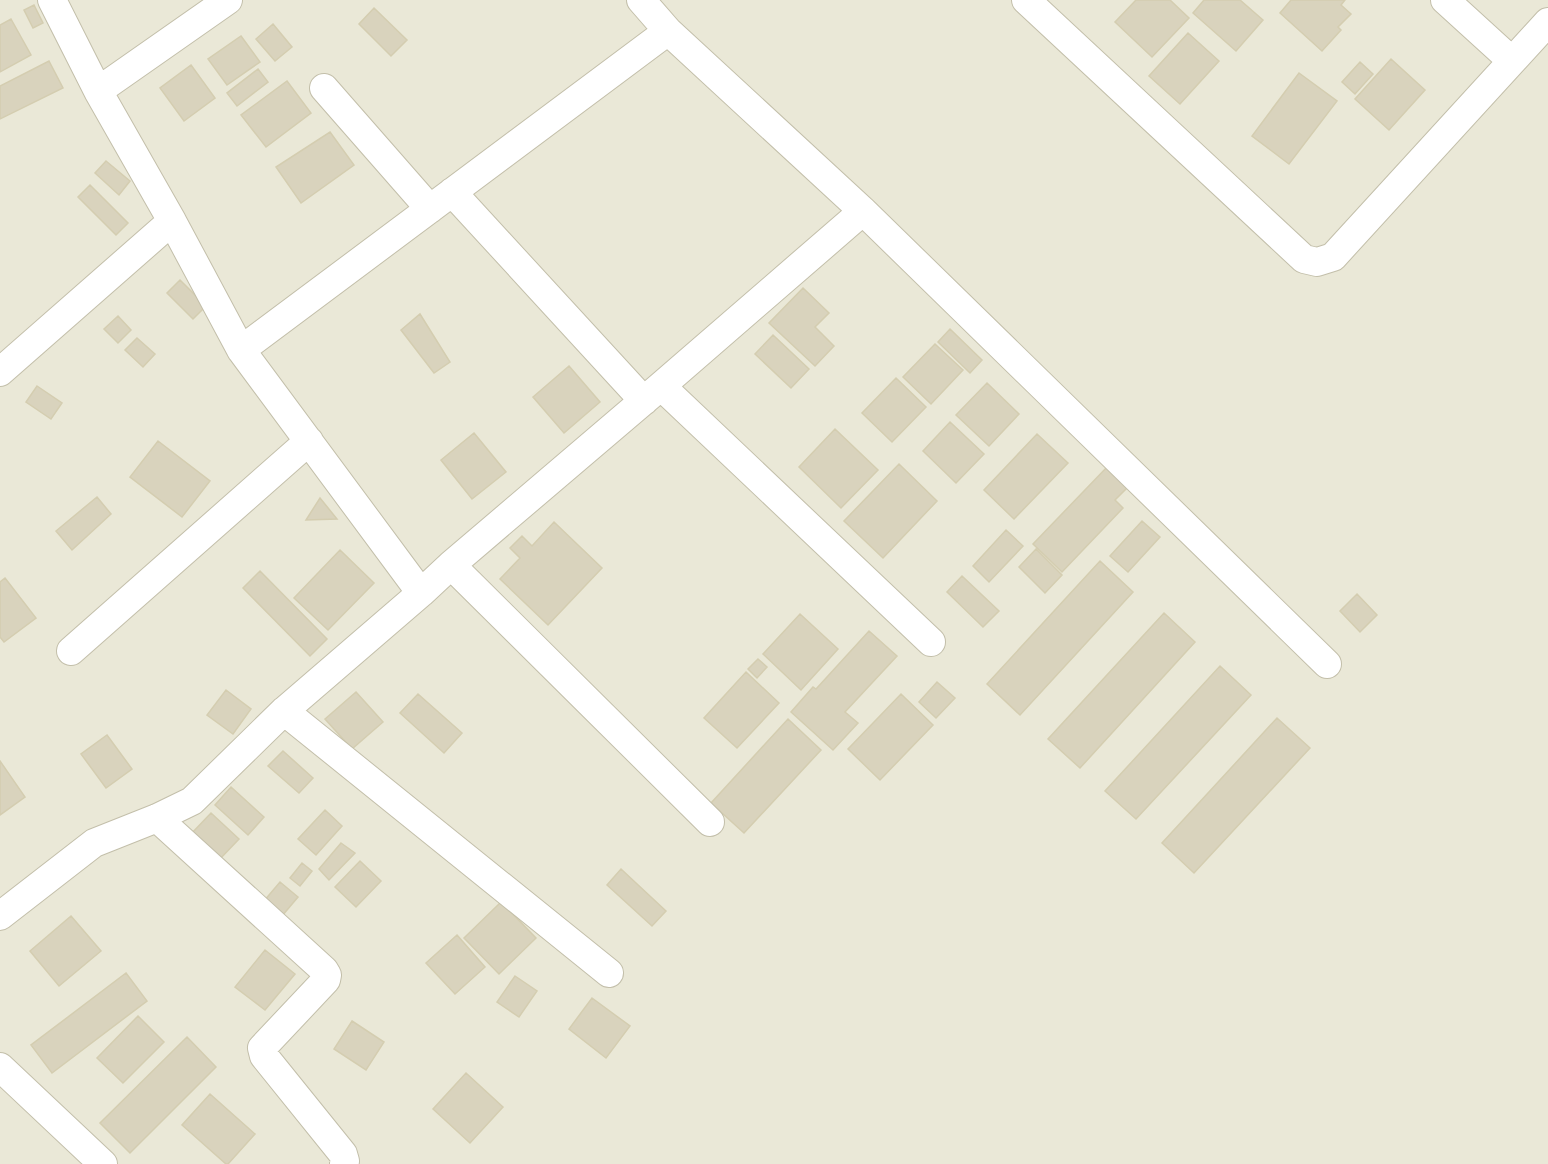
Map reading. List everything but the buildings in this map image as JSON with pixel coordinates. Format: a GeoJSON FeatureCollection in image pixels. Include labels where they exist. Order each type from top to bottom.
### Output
{"type":"FeatureCollection","features":[{"type":"Feature","properties":{"kind":"street"},"geometry":{"type":"LineString","coordinates":[[52,0],[98,91],[172,221],[241,350],[421,593]]}},
{"type":"Feature","properties":{"kind":"street"},"geometry":{"type":"LineString","coordinates":[[98,91],[228,0]]}},
{"type":"Feature","properties":{"kind":"street"},"geometry":{"type":"LineString","coordinates":[[641,0],[668,31],[863,211],[1327,664]]}},
{"type":"Feature","properties":{"kind":"street"},"geometry":{"type":"LineString","coordinates":[[1026,0],[1305,259],[1317,262],[1333,257],[1548,22]]}},
{"type":"Feature","properties":{"kind":"street"},"geometry":{"type":"LineString","coordinates":[[1445,0],[1512,62]]}},
{"type":"Feature","properties":{"kind":"street"},"geometry":{"type":"LineString","coordinates":[[241,350],[668,31]]}},
{"type":"Feature","properties":{"kind":"street"},"geometry":{"type":"LineString","coordinates":[[324,88],[441,201],[931,642]]}},
{"type":"Feature","properties":{"kind":"street"},"geometry":{"type":"LineString","coordinates":[[0,916],[94,843],[158,818],[192,801],[284,711],[863,211]]}},
{"type":"Feature","properties":{"kind":"street"},"geometry":{"type":"LineString","coordinates":[[0,372],[172,221]]}},
{"type":"Feature","properties":{"kind":"street"},"geometry":{"type":"LineString","coordinates":[[71,651],[309,441]]}},
{"type":"Feature","properties":{"kind":"street"},"geometry":{"type":"LineString","coordinates":[[451,565],[710,822]]}},
{"type":"Feature","properties":{"kind":"street"},"geometry":{"type":"LineString","coordinates":[[284,711],[609,973]]}},
{"type":"Feature","properties":{"kind":"street"},"geometry":{"type":"LineString","coordinates":[[158,818],[327,975],[327,980],[262,1048],[264,1056],[343,1154],[345,1164]]}},
{"type":"Feature","properties":{"kind":"street"},"geometry":{"type":"LineString","coordinates":[[0,1067],[103,1164]]}},
{"type":"Feature","properties":{"kind":"shaded area"},"geometry":{"type":"Polygon","coordinates":[[[0,0],[1548,0],[1548,1164],[0,1164],[0,0]]]}}]}
